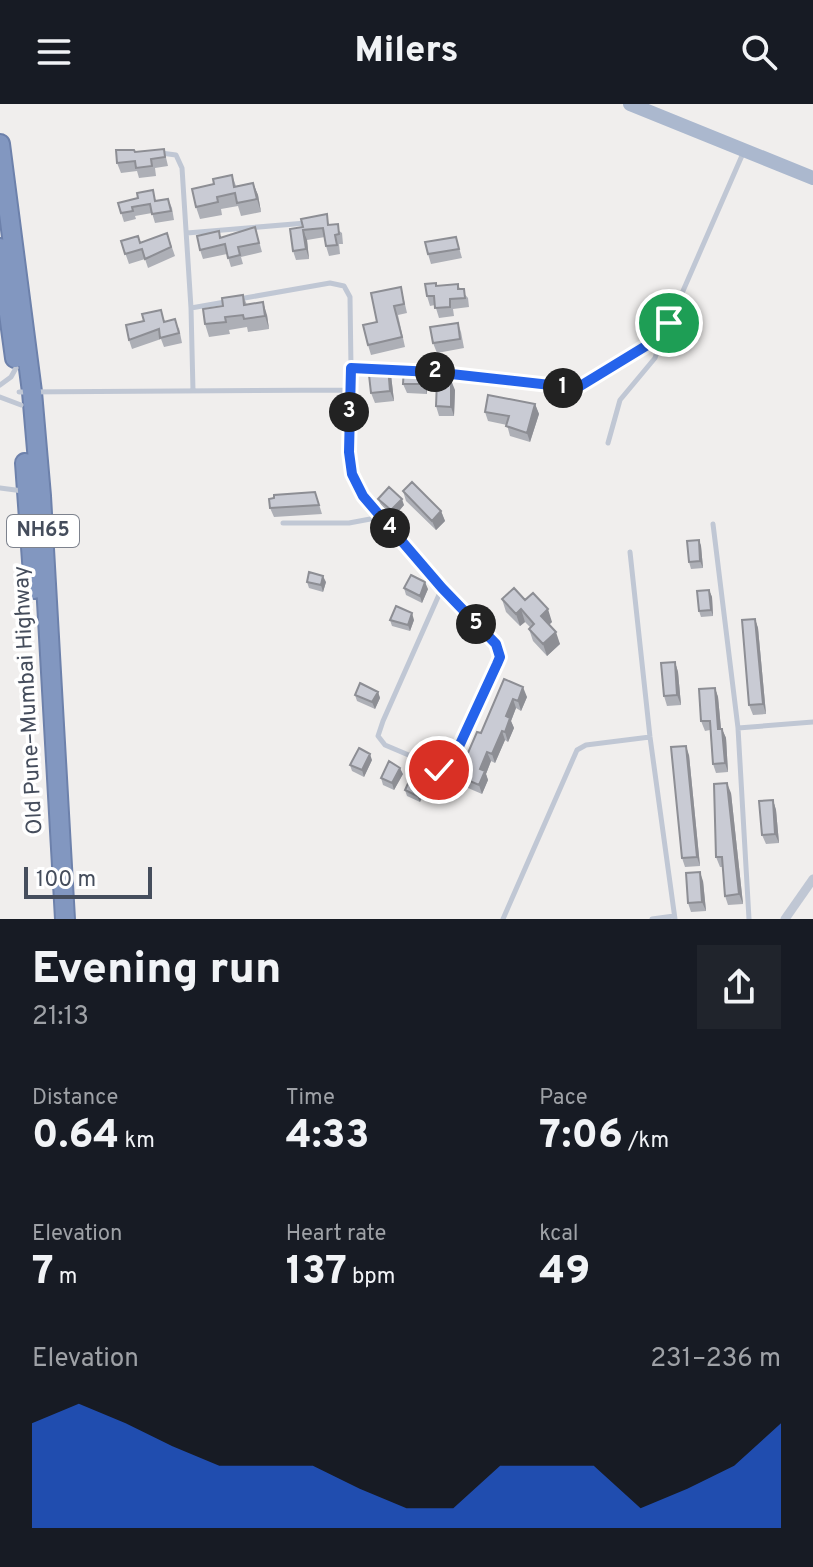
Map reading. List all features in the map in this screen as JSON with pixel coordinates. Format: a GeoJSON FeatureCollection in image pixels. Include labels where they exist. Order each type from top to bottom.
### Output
{"type":"FeatureCollection","features":[{"type":"Feature","properties":{"kind":"highway","name":"Old Pune–Mumbai Highway"},"geometry":{"type":"LineString","coordinates":[[0,144],[24,397],[44,543],[65,919]]}},
{"type":"Feature","properties":{"kind":"highway","name":"Old Pune–Mumbai Highway"},"geometry":{"type":"LineString","coordinates":[[0,248],[16,368],[24,397],[53,919]]}},
{"type":"Feature","properties":{"kind":"main road"},"geometry":{"type":"LineString","coordinates":[[630,104],[813,178]]}},
{"type":"Feature","properties":{"kind":"street"},"geometry":{"type":"LineString","coordinates":[[785,919],[813,879]]}},
{"type":"Feature","properties":{"kind":"lane"},"geometry":{"type":"LineString","coordinates":[[608,443],[620,400],[655,358],[663,333],[744,150]]}},
{"type":"Feature","properties":{"kind":"lane"},"geometry":{"type":"LineString","coordinates":[[148,153],[171,153],[179,160],[187,233],[193,391]]}},
{"type":"Feature","properties":{"kind":"lane"},"geometry":{"type":"LineString","coordinates":[[187,233],[311,222]]}},
{"type":"Feature","properties":{"kind":"lane"},"geometry":{"type":"LineString","coordinates":[[191,308],[312,286],[339,283],[349,290],[349,452],[357,488],[442,588],[496,644],[500,657],[451,765],[444,770],[385,745],[378,736],[442,588]]}},
{"type":"Feature","properties":{"kind":"lane"},"geometry":{"type":"LineString","coordinates":[[351,368],[433,372],[577,388],[663,333]]}},
{"type":"Feature","properties":{"kind":"lane"},"geometry":{"type":"LineString","coordinates":[[0,385],[11,377],[16,368]]}},
{"type":"Feature","properties":{"kind":"lane"},"geometry":{"type":"LineString","coordinates":[[0,397],[349,390]]}},
{"type":"Feature","properties":{"kind":"lane"},"geometry":{"type":"LineString","coordinates":[[0,488],[28,492]]}},
{"type":"Feature","properties":{"kind":"lane"},"geometry":{"type":"LineString","coordinates":[[283,523],[349,523],[381,517]]}},
{"type":"Feature","properties":{"kind":"lane"},"geometry":{"type":"LineString","coordinates":[[713,524],[738,728],[749,919]]}},
{"type":"Feature","properties":{"kind":"lane"},"geometry":{"type":"LineString","coordinates":[[630,552],[674,918],[652,919]]}},
{"type":"Feature","properties":{"kind":"lane"},"geometry":{"type":"LineString","coordinates":[[738,728],[813,722]]}},
{"type":"Feature","properties":{"kind":"lane"},"geometry":{"type":"LineString","coordinates":[[503,919],[577,750],[586,745],[650,737]]}},
{"type":"Feature","properties":{"kind":"building"},"geometry":{"type":"Polygon","coordinates":[[[164,149],[165,157],[151,159],[152,166],[136,168],[135,161],[117,163],[116,150],[164,149]]]}},
{"type":"Feature","properties":{"kind":"building"},"geometry":{"type":"Polygon","coordinates":[[[232,175],[234,187],[253,183],[257,199],[237,203],[235,193],[217,197],[218,202],[196,207],[192,189],[214,184],[213,179],[232,175]]]}},
{"type":"Feature","properties":{"kind":"building"},"geometry":{"type":"Polygon","coordinates":[[[153,190],[155,201],[168,199],[171,211],[152,214],[150,204],[132,207],[133,211],[121,213],[118,203],[138,198],[137,193],[153,190]]]}},
{"type":"Feature","properties":{"kind":"building"},"geometry":{"type":"Polygon","coordinates":[[[327,214],[328,225],[338,224],[339,234],[335,235],[337,245],[326,246],[323,228],[303,230],[306,249],[293,251],[290,229],[303,227],[301,219],[327,214]]]}},
{"type":"Feature","properties":{"kind":"building"},"geometry":{"type":"Polygon","coordinates":[[[255,227],[259,243],[238,247],[240,255],[228,258],[225,244],[200,250],[197,236],[219,231],[220,238],[255,227]]]}},
{"type":"Feature","properties":{"kind":"building"},"geometry":{"type":"Polygon","coordinates":[[[167,233],[171,247],[145,259],[142,249],[125,254],[121,241],[138,236],[140,243],[167,233]]]}},
{"type":"Feature","properties":{"kind":"building"},"geometry":{"type":"Polygon","coordinates":[[[456,237],[459,249],[428,254],[425,242],[456,237]]]}},
{"type":"Feature","properties":{"kind":"building"},"geometry":{"type":"Polygon","coordinates":[[[436,283],[436,286],[458,284],[458,289],[464,289],[465,298],[450,299],[450,307],[435,308],[434,296],[427,296],[425,284],[436,283]]]}},
{"type":"Feature","properties":{"kind":"building"},"geometry":{"type":"Polygon","coordinates":[[[401,287],[404,304],[394,306],[402,337],[368,345],[363,325],[377,322],[371,293],[401,287]]]}},
{"type":"Feature","properties":{"kind":"building"},"geometry":{"type":"Polygon","coordinates":[[[243,295],[244,305],[263,302],[265,316],[244,319],[243,315],[225,317],[226,322],[205,324],[203,309],[223,306],[222,298],[243,295]]]}},
{"type":"Feature","properties":{"kind":"building"},"geometry":{"type":"Polygon","coordinates":[[[161,310],[164,322],[175,319],[179,333],[160,338],[159,329],[129,340],[126,325],[144,321],[142,314],[161,310]]]}},
{"type":"Feature","properties":{"kind":"building"},"geometry":{"type":"Polygon","coordinates":[[[458,323],[460,339],[433,343],[430,327],[458,323]]]}},
{"type":"Feature","properties":{"kind":"building"},"geometry":{"type":"Polygon","coordinates":[[[368,366],[388,366],[390,391],[371,393],[368,366]]]}},
{"type":"Feature","properties":{"kind":"building"},"geometry":{"type":"Polygon","coordinates":[[[404,367],[424,368],[424,384],[403,384],[404,367]]]}},
{"type":"Feature","properties":{"kind":"building"},"geometry":{"type":"Polygon","coordinates":[[[437,380],[451,380],[451,407],[436,406],[437,380]]]}},
{"type":"Feature","properties":{"kind":"building"},"geometry":{"type":"Polygon","coordinates":[[[488,395],[535,404],[527,433],[506,426],[509,416],[485,412],[488,395]]]}},
{"type":"Feature","properties":{"kind":"building"},"geometry":{"type":"Polygon","coordinates":[[[412,482],[441,511],[432,521],[403,491],[412,482]]]}},
{"type":"Feature","properties":{"kind":"building"},"geometry":{"type":"Polygon","coordinates":[[[389,487],[402,499],[391,510],[378,499],[389,487]]]}},
{"type":"Feature","properties":{"kind":"building"},"geometry":{"type":"Polygon","coordinates":[[[315,492],[319,505],[270,508],[269,499],[274,495],[315,492]]]}},
{"type":"Feature","properties":{"kind":"building"},"geometry":{"type":"Polygon","coordinates":[[[699,540],[700,561],[689,562],[687,541],[699,540]]]}},
{"type":"Feature","properties":{"kind":"building"},"geometry":{"type":"Polygon","coordinates":[[[309,572],[323,576],[321,585],[307,582],[309,572]]]}},
{"type":"Feature","properties":{"kind":"building"},"geometry":{"type":"Polygon","coordinates":[[[411,575],[425,582],[420,596],[404,588],[411,575]]]}},
{"type":"Feature","properties":{"kind":"building"},"geometry":{"type":"Polygon","coordinates":[[[514,588],[525,600],[533,593],[548,609],[541,616],[556,632],[543,644],[529,629],[534,624],[521,609],[516,614],[502,599],[514,588]]]}},
{"type":"Feature","properties":{"kind":"building"},"geometry":{"type":"Polygon","coordinates":[[[709,590],[711,610],[699,611],[697,591],[709,590]]]}},
{"type":"Feature","properties":{"kind":"building"},"geometry":{"type":"Polygon","coordinates":[[[396,606],[412,613],[408,625],[390,620],[396,606]]]}},
{"type":"Feature","properties":{"kind":"building"},"geometry":{"type":"Polygon","coordinates":[[[755,619],[763,704],[749,705],[742,620],[755,619]]]}},
{"type":"Feature","properties":{"kind":"building"},"geometry":{"type":"Polygon","coordinates":[[[675,662],[677,695],[664,696],[661,663],[675,662]]]}},
{"type":"Feature","properties":{"kind":"building"},"geometry":{"type":"Polygon","coordinates":[[[504,679],[523,687],[518,701],[513,699],[506,716],[510,718],[505,732],[502,731],[492,754],[487,752],[480,769],[485,771],[479,785],[458,776],[504,679]]]}},
{"type":"Feature","properties":{"kind":"building"},"geometry":{"type":"Polygon","coordinates":[[[360,683],[378,692],[372,702],[355,695],[360,683]]]}},
{"type":"Feature","properties":{"kind":"building"},"geometry":{"type":"Polygon","coordinates":[[[715,688],[718,729],[722,729],[725,763],[713,764],[710,721],[701,721],[699,689],[715,688]]]}},
{"type":"Feature","properties":{"kind":"building"},"geometry":{"type":"Polygon","coordinates":[[[686,746],[697,857],[682,858],[671,747],[686,746]]]}},
{"type":"Feature","properties":{"kind":"building"},"geometry":{"type":"Polygon","coordinates":[[[359,748],[370,754],[362,770],[350,765],[359,748]]]}},
{"type":"Feature","properties":{"kind":"building"},"geometry":{"type":"Polygon","coordinates":[[[389,761],[400,768],[392,783],[381,778],[389,761]]]}},
{"type":"Feature","properties":{"kind":"building"},"geometry":{"type":"Polygon","coordinates":[[[413,772],[425,778],[417,796],[405,790],[413,772]]]}},
{"type":"Feature","properties":{"kind":"building"},"geometry":{"type":"Polygon","coordinates":[[[727,783],[739,894],[725,896],[722,857],[716,857],[714,784],[727,783]]]}},
{"type":"Feature","properties":{"kind":"building"},"geometry":{"type":"Polygon","coordinates":[[[773,800],[775,834],[762,835],[759,801],[773,800]]]}},
{"type":"Feature","properties":{"kind":"building"},"geometry":{"type":"Polygon","coordinates":[[[700,872],[702,902],[688,903],[686,873],[700,872]]]}},
{"type":"Feature","properties":{"kind":"route"},"geometry":{"type":"LineString","coordinates":[[439,770],[449,768],[500,657],[499,651],[357,488],[349,452],[351,368],[433,372],[577,388],[654,341],[669,323]]}}]}
